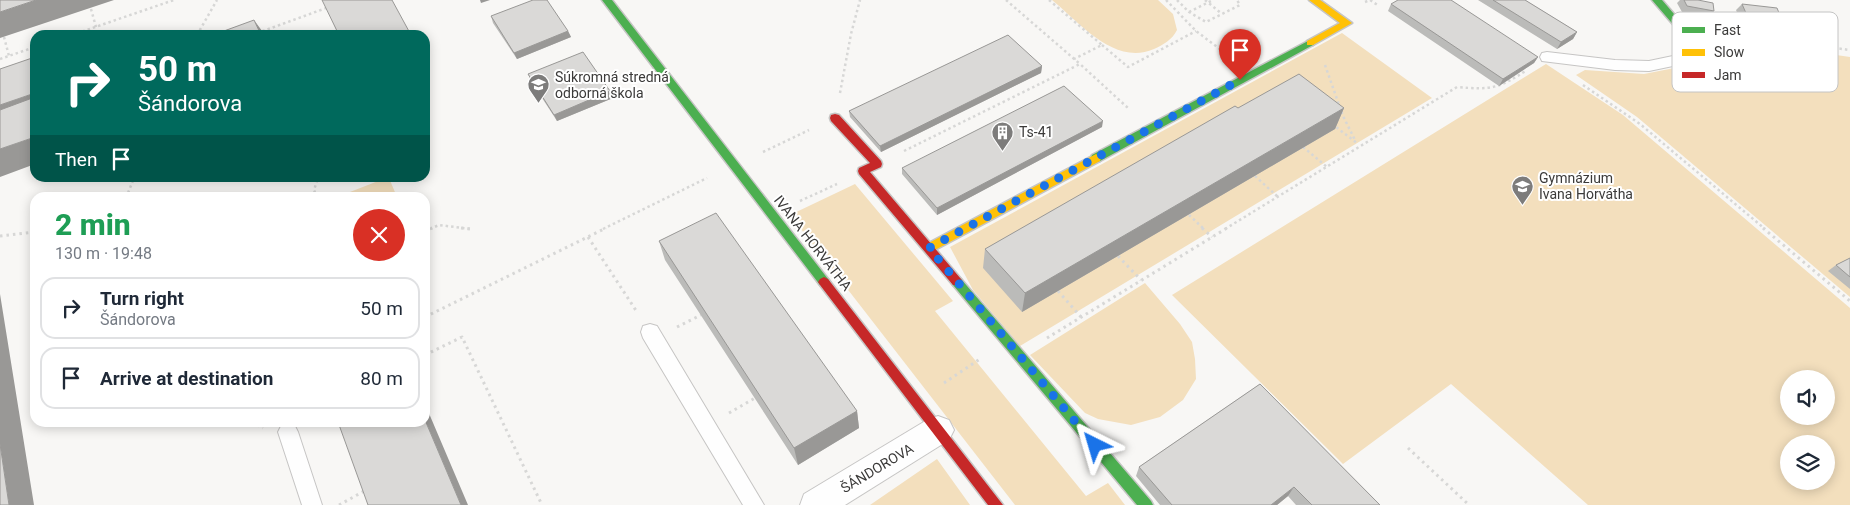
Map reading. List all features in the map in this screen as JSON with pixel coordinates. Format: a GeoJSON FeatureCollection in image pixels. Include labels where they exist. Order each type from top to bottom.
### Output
{"type":"FeatureCollection","features":[{"type":"Feature","properties":{"kind":"street","name":"IVANA HORVÁTHA"},"geometry":{"type":"LineString","coordinates":[[607,0],[996,505]]}},
{"type":"Feature","properties":{"kind":"street"},"geometry":{"type":"LineString","coordinates":[[929,248],[1347,23],[1314,0]]}},
{"type":"Feature","properties":{"kind":"street"},"geometry":{"type":"LineString","coordinates":[[1658,0],[1672,17]]}},
{"type":"Feature","properties":{"kind":"street"},"geometry":{"type":"LineString","coordinates":[[835,118],[876,164],[863,171],[1146,505]]}},
{"type":"Feature","properties":{"kind":"street","name":"ŠÁNDOROVA"},"geometry":{"type":"LineString","coordinates":[[828,498],[938,430]]}},
{"type":"Feature","properties":{"kind":"lane"},"geometry":{"type":"LineString","coordinates":[[1552,58],[1615,65],[1649,66],[1672,61]]}},
{"type":"Feature","properties":{"kind":"lane"},"geometry":{"type":"LineString","coordinates":[[650,332],[754,505]]}},
{"type":"Feature","properties":{"kind":"lane"},"geometry":{"type":"LineString","coordinates":[[288,432],[312,505]]}},
{"type":"Feature","properties":{"kind":"path"},"geometry":{"type":"LineString","coordinates":[[87,30],[166,1],[174,0]]}},
{"type":"Feature","properties":{"kind":"path"},"geometry":{"type":"LineString","coordinates":[[200,30],[217,0]]}},
{"type":"Feature","properties":{"kind":"path"},"geometry":{"type":"LineString","coordinates":[[430,314],[835,118],[851,34],[860,0]]}},
{"type":"Feature","properties":{"kind":"path"},"geometry":{"type":"LineString","coordinates":[[1006,0],[1151,128]]}},
{"type":"Feature","properties":{"kind":"path"},"geometry":{"type":"LineString","coordinates":[[1049,0],[1128,67],[1196,31]]}},
{"type":"Feature","properties":{"kind":"path"},"geometry":{"type":"LineString","coordinates":[[1166,0],[1196,31],[1252,73]]}},
{"type":"Feature","properties":{"kind":"path"},"geometry":{"type":"LineString","coordinates":[[1178,0],[1189,12],[1206,22],[1240,6],[1240,2],[1237,0]]}},
{"type":"Feature","properties":{"kind":"path"},"geometry":{"type":"LineString","coordinates":[[1205,0],[1222,14]]}},
{"type":"Feature","properties":{"kind":"path"},"geometry":{"type":"LineString","coordinates":[[1189,12],[1214,0]]}},
{"type":"Feature","properties":{"kind":"path"},"geometry":{"type":"LineString","coordinates":[[1370,0],[1378,6]]}},
{"type":"Feature","properties":{"kind":"path"},"geometry":{"type":"LineString","coordinates":[[266,30],[331,6]]}},
{"type":"Feature","properties":{"kind":"path"},"geometry":{"type":"LineString","coordinates":[[91,8],[96,27]]}},
{"type":"Feature","properties":{"kind":"path"},"geometry":{"type":"LineString","coordinates":[[4,37],[9,56]]}},
{"type":"Feature","properties":{"kind":"path"},"geometry":{"type":"LineString","coordinates":[[1317,39],[1343,116],[1359,147]]}},
{"type":"Feature","properties":{"kind":"path"},"geometry":{"type":"LineString","coordinates":[[1074,59],[1102,45]]}},
{"type":"Feature","properties":{"kind":"path"},"geometry":{"type":"LineString","coordinates":[[0,59],[30,49]]}},
{"type":"Feature","properties":{"kind":"path"},"geometry":{"type":"LineString","coordinates":[[1019,355],[1457,87],[1490,91],[1500,88],[1552,58],[1570,76],[1640,124],[1850,301]]}},
{"type":"Feature","properties":{"kind":"path"},"geometry":{"type":"LineString","coordinates":[[876,164],[1080,64]]}},
{"type":"Feature","properties":{"kind":"path"},"geometry":{"type":"LineString","coordinates":[[1327,120],[1357,143]]}},
{"type":"Feature","properties":{"kind":"path"},"geometry":{"type":"LineString","coordinates":[[1303,147],[1327,167]]}},
{"type":"Feature","properties":{"kind":"path"},"geometry":{"type":"LineString","coordinates":[[772,214],[863,171]]}},
{"type":"Feature","properties":{"kind":"path"},"geometry":{"type":"LineString","coordinates":[[1255,176],[1278,197]]}},
{"type":"Feature","properties":{"kind":"path"},"geometry":{"type":"LineString","coordinates":[[1189,215],[1212,237]]}},
{"type":"Feature","properties":{"kind":"path"},"geometry":{"type":"LineString","coordinates":[[430,229],[439,225],[471,229]]}},
{"type":"Feature","properties":{"kind":"path"},"geometry":{"type":"LineString","coordinates":[[0,236],[30,233]]}},
{"type":"Feature","properties":{"kind":"path"},"geometry":{"type":"LineString","coordinates":[[588,237],[650,332]]}},
{"type":"Feature","properties":{"kind":"path"},"geometry":{"type":"LineString","coordinates":[[1118,256],[1141,280]]}},
{"type":"Feature","properties":{"kind":"path"},"geometry":{"type":"LineString","coordinates":[[1058,291],[1081,316]]}},
{"type":"Feature","properties":{"kind":"path"},"geometry":{"type":"LineString","coordinates":[[430,353],[462,337],[542,505]]}},
{"type":"Feature","properties":{"kind":"path"},"geometry":{"type":"LineString","coordinates":[[916,401],[1008,342]]}},
{"type":"Feature","properties":{"kind":"path"},"geometry":{"type":"LineString","coordinates":[[1408,448],[1469,505]]}},
{"type":"Feature","properties":{"kind":"path"},"geometry":{"type":"LineString","coordinates":[[363,482],[366,490]]}},
{"type":"Feature","properties":{"kind":"path"},"geometry":{"type":"LineString","coordinates":[[338,505],[372,488]]}},
{"type":"Feature","properties":{"kind":"shaded area"},"geometry":{"type":"Polygon","coordinates":[[[1052,0],[1158,0],[1173,14],[1177,30],[1167,42],[1154,49],[1139,53],[1125,52],[1098,39],[1052,0]]]}},
{"type":"Feature","properties":{"kind":"shaded area"},"geometry":{"type":"Polygon","coordinates":[[[1342,33],[1432,98],[1020,346],[973,290],[950,247],[1342,33]]]}},
{"type":"Feature","properties":{"kind":"shaded area"},"geometry":{"type":"Polygon","coordinates":[[[1838,55],[1850,57],[1850,297],[1637,117],[1576,75],[1585,70],[1644,74],[1672,68],[1672,92],[1838,92],[1838,55]]]}},
{"type":"Feature","properties":{"kind":"shaded area","name":"Gymnázium Ivana Horvátha"},"geometry":{"type":"Polygon","coordinates":[[[1546,64],[1623,115],[1850,308],[1850,505],[1588,505],[1451,384],[1343,464],[1172,295],[1546,64]]]}},
{"type":"Feature","properties":{"kind":"shaded area"},"geometry":{"type":"Polygon","coordinates":[[[376,182],[391,182],[395,192],[350,192],[376,182]]]}},
{"type":"Feature","properties":{"kind":"shaded area"},"geometry":{"type":"Polygon","coordinates":[[[855,184],[953,301],[935,311],[1086,496],[1108,483],[1125,505],[1015,505],[790,215],[855,184]]]}},
{"type":"Feature","properties":{"kind":"shaded area"},"geometry":{"type":"Polygon","coordinates":[[[1145,283],[1180,324],[1192,342],[1196,379],[1183,400],[1160,417],[1131,425],[1098,419],[1085,413],[1030,355],[1145,283]]]}},
{"type":"Feature","properties":{"kind":"shaded area"},"geometry":{"type":"Polygon","coordinates":[[[937,459],[970,505],[870,505],[937,459]]]}},
{"type":"Feature","properties":{"kind":"building"},"geometry":{"type":"Polygon","coordinates":[[[0,0],[36,0],[0,12],[0,0]]]}},
{"type":"Feature","properties":{"kind":"building"},"geometry":{"type":"Polygon","coordinates":[[[322,0],[392,0],[408,30],[337,30],[322,0]]]}},
{"type":"Feature","properties":{"kind":"building"},"geometry":{"type":"Polygon","coordinates":[[[533,0],[547,0],[568,31],[514,53],[491,16],[533,0]]]}},
{"type":"Feature","properties":{"kind":"building"},"geometry":{"type":"Polygon","coordinates":[[[1398,0],[1451,0],[1538,57],[1503,79],[1391,4],[1398,0]]]}},
{"type":"Feature","properties":{"kind":"building"},"geometry":{"type":"Polygon","coordinates":[[[1493,0],[1525,0],[1577,32],[1561,42],[1493,0]]]}},
{"type":"Feature","properties":{"kind":"building"},"geometry":{"type":"Polygon","coordinates":[[[1684,0],[1713,3],[1714,11],[1687,6],[1684,0]]]}},
{"type":"Feature","properties":{"kind":"building"},"geometry":{"type":"Polygon","coordinates":[[[1742,4],[1777,8],[1779,12],[1746,12],[1742,4]]]}},
{"type":"Feature","properties":{"kind":"building"},"geometry":{"type":"Polygon","coordinates":[[[254,20],[259,30],[227,30],[254,20]]]}},
{"type":"Feature","properties":{"kind":"building"},"geometry":{"type":"Polygon","coordinates":[[[1008,35],[1042,66],[880,146],[849,111],[1008,35]]]}},
{"type":"Feature","properties":{"kind":"building"},"geometry":{"type":"Polygon","coordinates":[[[583,52],[610,91],[554,115],[528,74],[583,52]]]}},
{"type":"Feature","properties":{"kind":"building"},"geometry":{"type":"Polygon","coordinates":[[[30,59],[30,95],[0,105],[0,69],[30,59]]]}},
{"type":"Feature","properties":{"kind":"building"},"geometry":{"type":"Polygon","coordinates":[[[1299,74],[1344,108],[1025,293],[985,249],[1235,106],[1238,108],[1299,74]]]}},
{"type":"Feature","properties":{"kind":"building","name":"Ts-41"},"geometry":{"type":"Polygon","coordinates":[[[1064,86],[1103,121],[937,208],[902,168],[1064,86]]]}},
{"type":"Feature","properties":{"kind":"building"},"geometry":{"type":"Polygon","coordinates":[[[30,99],[30,139],[0,149],[0,110],[30,99]]]}},
{"type":"Feature","properties":{"kind":"building"},"geometry":{"type":"Polygon","coordinates":[[[716,213],[857,411],[794,448],[659,241],[716,213]]]}},
{"type":"Feature","properties":{"kind":"building"},"geometry":{"type":"Polygon","coordinates":[[[1850,258],[1850,277],[1836,265],[1850,258]]]}},
{"type":"Feature","properties":{"kind":"building"},"geometry":{"type":"Polygon","coordinates":[[[1260,384],[1380,505],[1312,505],[1294,487],[1271,505],[1172,505],[1139,467],[1260,384]]]}},
{"type":"Feature","properties":{"kind":"building"},"geometry":{"type":"Polygon","coordinates":[[[340,427],[428,427],[461,505],[368,505],[340,427]]]}},
{"type":"Feature","properties":{"kind":"building"},"geometry":{"type":"Polygon","coordinates":[[[0,444],[9,505],[0,505],[0,444]]]}},
{"type":"Feature","properties":{"kind":"traffic: fast"},"geometry":{"type":"LineString","coordinates":[[607,0],[824,282]]}},
{"type":"Feature","properties":{"kind":"traffic: fast"},"geometry":{"type":"LineString","coordinates":[[1657,0],[1672,18]]}},
{"type":"Feature","properties":{"kind":"traffic: fast"},"geometry":{"type":"LineString","coordinates":[[1096,158],[1310,43]]}},
{"type":"Feature","properties":{"kind":"traffic: fast"},"geometry":{"type":"LineString","coordinates":[[957,282],[1146,505]]}},
{"type":"Feature","properties":{"kind":"traffic: slow"},"geometry":{"type":"LineString","coordinates":[[1310,43],[1347,23],[1314,0]]}},
{"type":"Feature","properties":{"kind":"traffic: slow"},"geometry":{"type":"LineString","coordinates":[[929,248],[1096,158]]}},
{"type":"Feature","properties":{"kind":"traffic: jam"},"geometry":{"type":"LineString","coordinates":[[835,118],[877,164],[863,171],[957,282]]}},
{"type":"Feature","properties":{"kind":"traffic: jam"},"geometry":{"type":"LineString","coordinates":[[824,282],[996,505]]}},
{"type":"Feature","properties":{"kind":"place","name":"Súkromná stredná odborná škola"},"geometry":{"type":"Point","coordinates":[539,104]}},
{"type":"Feature","properties":{"kind":"place","name":"Ts-41"},"geometry":{"type":"Point","coordinates":[1003,151]}},
{"type":"Feature","properties":{"kind":"place","name":"Gymnázium Ivana Horvátha"},"geometry":{"type":"Point","coordinates":[1523,205]}},
{"type":"Feature","properties":{"kind":"route"},"geometry":{"type":"LineString","coordinates":[[1095,445],[929,248],[1240,80]]}}]}
